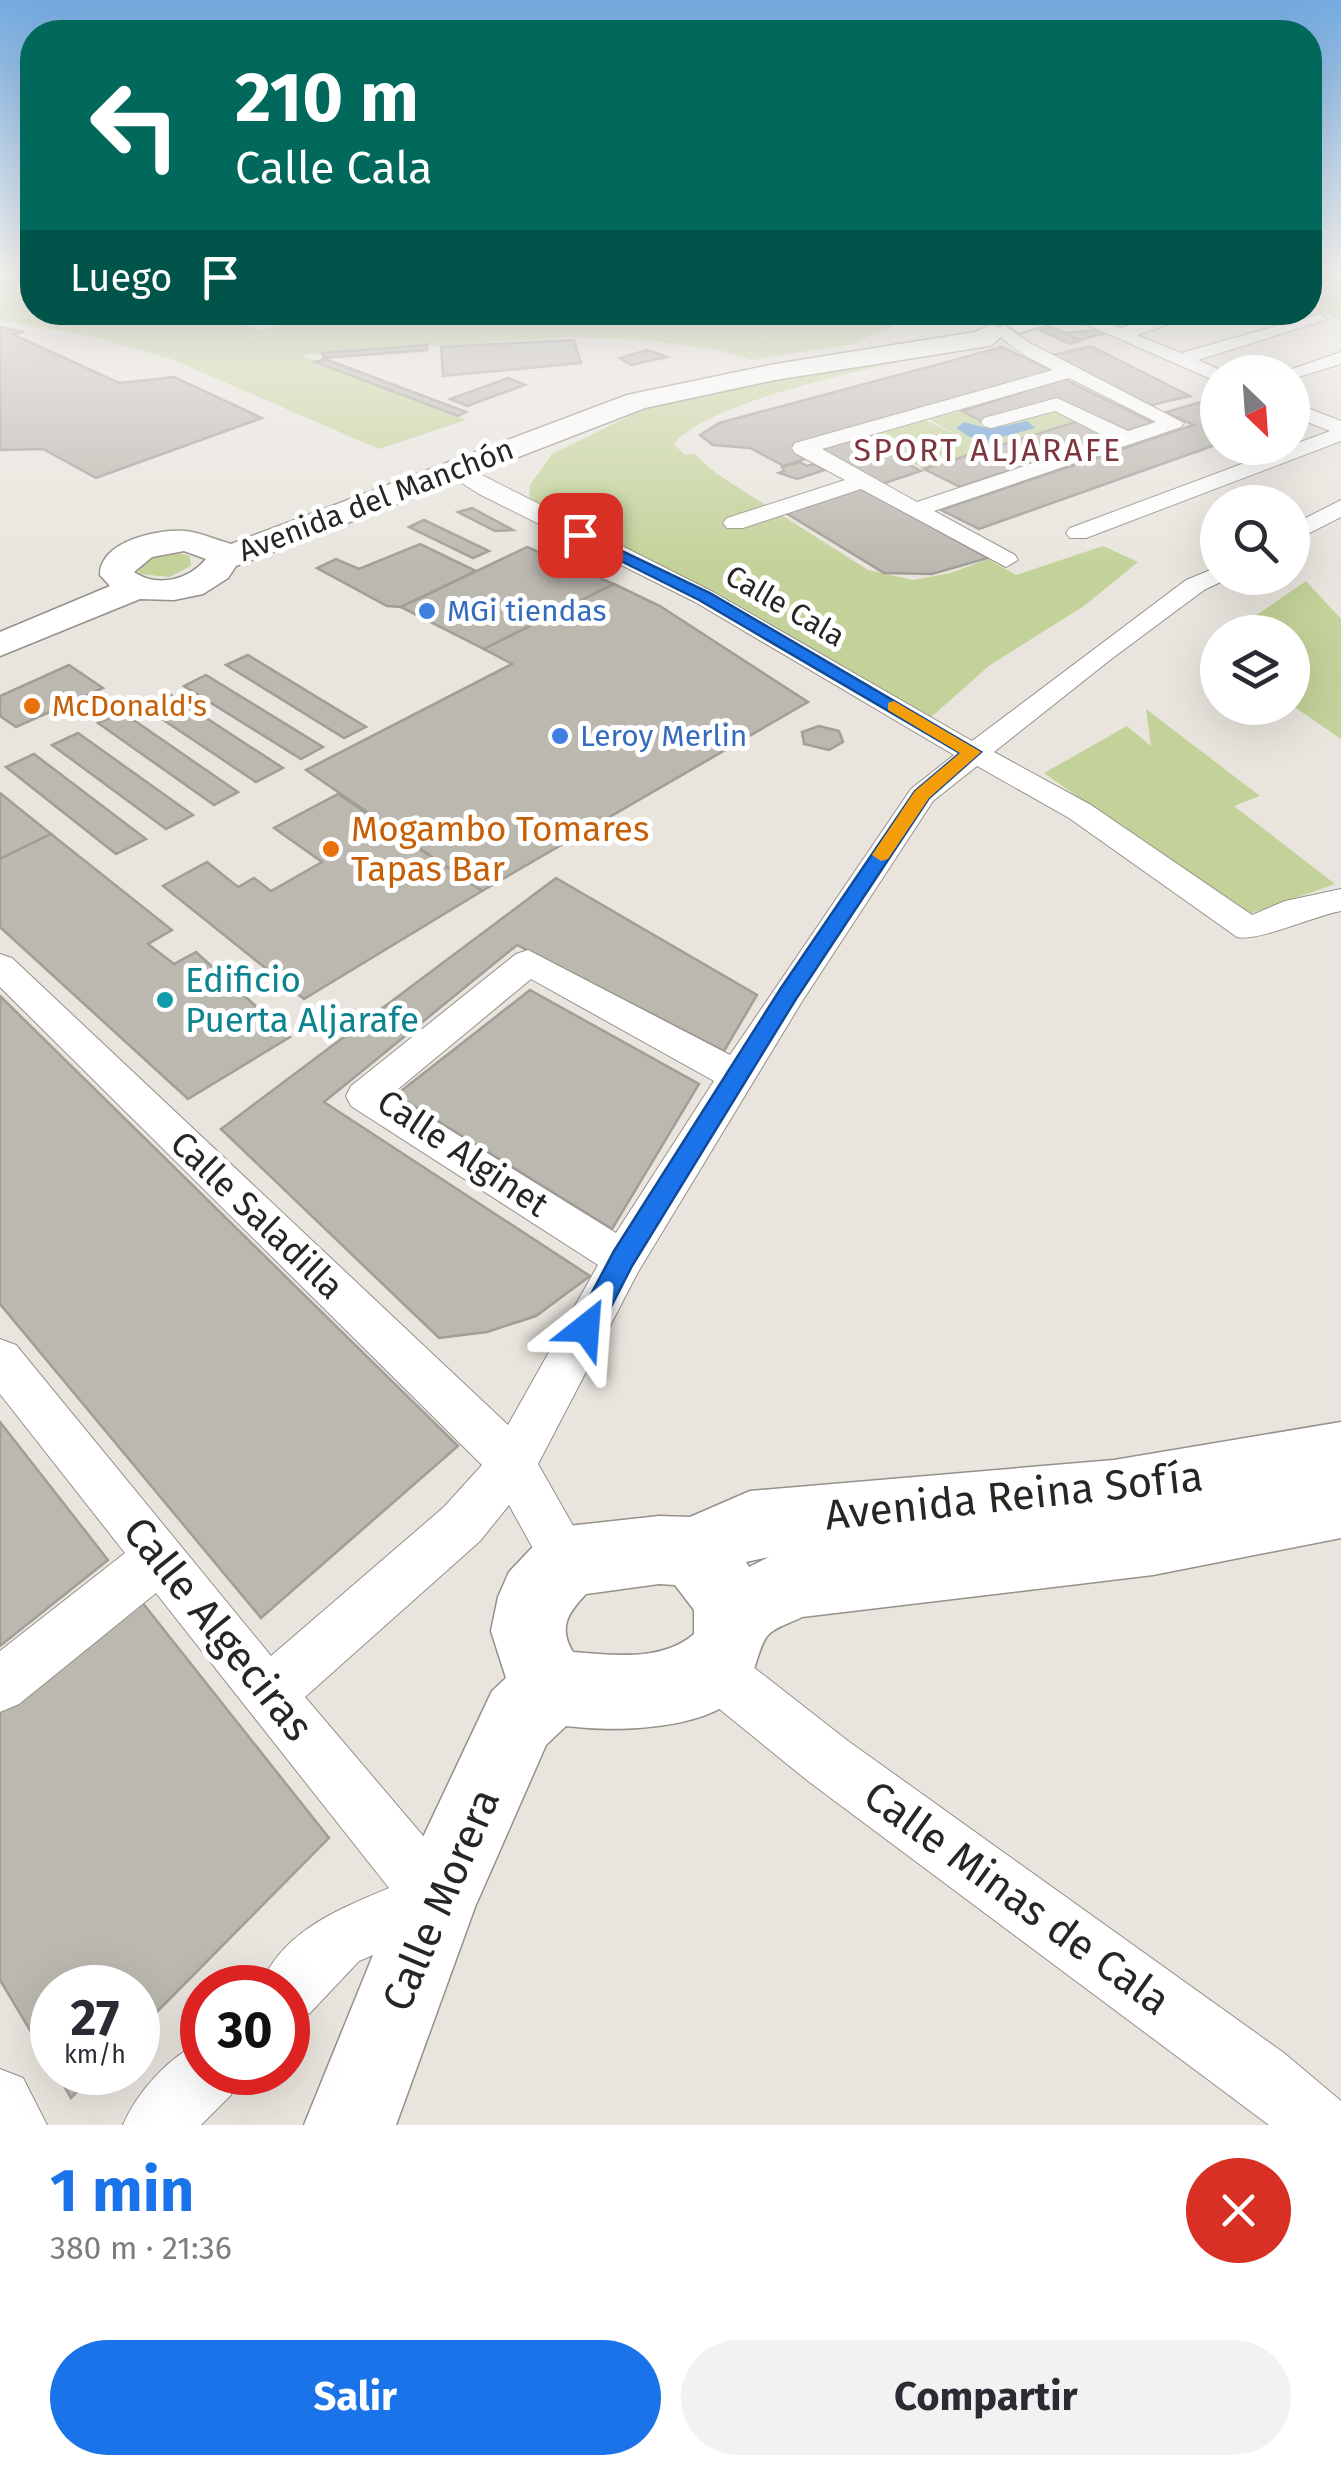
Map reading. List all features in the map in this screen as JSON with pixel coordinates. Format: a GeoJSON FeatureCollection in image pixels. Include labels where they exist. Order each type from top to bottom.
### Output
{"type":"FeatureCollection","features":[{"type":"Feature","properties":{"kind":"main road","name":"Avenida del Manchón"},"geometry":{"type":"LineString","coordinates":[[217,552],[640,390],[738,369]]}},
{"type":"Feature","properties":{"kind":"main road","name":"Avenida del Manchón"},"geometry":{"type":"LineString","coordinates":[[217,552],[638,401],[686,388],[802,369]]}},
{"type":"Feature","properties":{"kind":"main road"},"geometry":{"type":"LineString","coordinates":[[0,622],[126,581],[164,590],[196,583],[217,570],[217,552],[186,541],[155,544],[124,558],[126,581]]}},
{"type":"Feature","properties":{"kind":"main road"},"geometry":{"type":"LineString","coordinates":[[0,645],[126,581]]}},
{"type":"Feature","properties":{"kind":"main road","name":"Avenida Reina Sofía"},"geometry":{"type":"LineString","coordinates":[[692,1552],[750,1525],[1114,1492],[1341,1453]]}},
{"type":"Feature","properties":{"kind":"main road","name":"Avenida Reina Sofía"},"geometry":{"type":"LineString","coordinates":[[724,1642],[794,1582],[1153,1541],[1341,1505]]}},
{"type":"Feature","properties":{"kind":"main road"},"geometry":{"type":"LineString","coordinates":[[642,1551],[692,1552],[720,1582],[724,1642],[672,1688],[607,1694],[552,1687],[535,1658],[528,1631],[534,1597],[568,1561],[642,1551]]}},
{"type":"Feature","properties":{"kind":"main road","name":"Calle Morera"},"geometry":{"type":"LineString","coordinates":[[350,2125],[437,1898],[519,1718],[552,1687]]}},
{"type":"Feature","properties":{"kind":"street"},"geometry":{"type":"LineString","coordinates":[[915,510],[1174,424],[1066,369]]}},
{"type":"Feature","properties":{"kind":"street"},"geometry":{"type":"LineString","coordinates":[[1006,560],[803,448],[1070,371]]}},
{"type":"Feature","properties":{"kind":"street"},"geometry":{"type":"LineString","coordinates":[[1147,410],[1178,402]]}},
{"type":"Feature","properties":{"kind":"street"},"geometry":{"type":"LineString","coordinates":[[991,422],[1058,404],[1126,439]]}},
{"type":"Feature","properties":{"kind":"street"},"geometry":{"type":"LineString","coordinates":[[1310,415],[1336,424]]}},
{"type":"Feature","properties":{"kind":"street"},"geometry":{"type":"LineString","coordinates":[[1078,533],[1336,424]]}},
{"type":"Feature","properties":{"kind":"street","name":"Calle Cala"},"geometry":{"type":"LineString","coordinates":[[456,469],[487,489],[704,596],[972,752],[1009,769],[1140,850],[1249,929],[1296,909],[1341,900]]}},
{"type":"Feature","properties":{"kind":"street"},"geometry":{"type":"LineString","coordinates":[[735,523],[864,481]]}},
{"type":"Feature","properties":{"kind":"street"},"geometry":{"type":"LineString","coordinates":[[1310,525],[1341,507]]}},
{"type":"Feature","properties":{"kind":"street"},"geometry":{"type":"LineString","coordinates":[[269,1693],[462,1524],[512,1465],[623,1258],[922,794],[1116,642],[1200,583]]}},
{"type":"Feature","properties":{"kind":"street","name":"Calle Alginet"},"geometry":{"type":"LineString","coordinates":[[623,1258],[364,1096],[528,962],[737,1076]]}},
{"type":"Feature","properties":{"kind":"street","name":"Calle Saladilla"},"geometry":{"type":"LineString","coordinates":[[0,966],[480,1428],[512,1465],[568,1561]]}},
{"type":"Feature","properties":{"kind":"street","name":"Calle Algeciras"},"geometry":{"type":"LineString","coordinates":[[0,1358],[437,1898]]}},
{"type":"Feature","properties":{"kind":"street"},"geometry":{"type":"LineString","coordinates":[[0,1684],[160,1557]]}},
{"type":"Feature","properties":{"kind":"street","name":"Calle Minas de Cala"},"geometry":{"type":"LineString","coordinates":[[724,1642],[840,1770],[1260,2076],[1318,2125]]}},
{"type":"Feature","properties":{"kind":"street"},"geometry":{"type":"LineString","coordinates":[[310,1969],[338,1940],[437,1898]]}},
{"type":"Feature","properties":{"kind":"street"},"geometry":{"type":"LineString","coordinates":[[156,2125],[185,2095]]}},
{"type":"Feature","properties":{"kind":"street"},"geometry":{"type":"LineString","coordinates":[[0,2101],[14,2125]]}},
{"type":"Feature","properties":{"kind":"green space"},"geometry":{"type":"Polygon","coordinates":[[[194,369],[337,369],[466,420],[379,449],[194,369]]]}},
{"type":"Feature","properties":{"kind":"green space"},"geometry":{"type":"Polygon","coordinates":[[[839,369],[867,369],[796,387],[721,413],[674,444],[685,455],[694,454],[717,474],[868,570],[913,580],[951,573],[988,559],[1016,575],[1103,546],[1138,562],[1084,606],[990,665],[929,719],[529,502],[530,485],[552,454],[640,411],[689,394],[839,369]]]}},
{"type":"Feature","properties":{"kind":"green space"},"geometry":{"type":"Polygon","coordinates":[[[1051,409],[1076,422],[924,469],[863,436],[921,418],[956,435],[929,419],[962,411],[993,427],[1051,409]]]}},
{"type":"Feature","properties":{"kind":"green space"},"geometry":{"type":"Polygon","coordinates":[[[175,552],[190,556],[191,566],[169,577],[140,574],[136,566],[152,557],[175,552]]]}},
{"type":"Feature","properties":{"kind":"green space"},"geometry":{"type":"Polygon","coordinates":[[[1310,585],[1341,619],[1341,739],[1310,718],[1310,615],[1257,615],[1286,595],[1310,595],[1310,585]]]}},
{"type":"Feature","properties":{"kind":"green space"},"geometry":{"type":"Polygon","coordinates":[[[1146,709],[1260,796],[1234,806],[1335,884],[1246,915],[1044,773],[1127,726],[1151,746],[1146,709]]]}},
{"type":"Feature","properties":{"kind":"water"},"geometry":{"type":"Polygon","coordinates":[[[1027,421],[1035,428],[987,441],[956,428],[964,422],[990,429],[1027,421]]]}},
{"type":"Feature","properties":{"kind":"building"},"geometry":{"type":"Polygon","coordinates":[[[0,369],[89,369],[119,383],[174,377],[262,418],[96,478],[43,449],[0,450],[0,369]]]}},
{"type":"Feature","properties":{"kind":"building"},"geometry":{"type":"Polygon","coordinates":[[[334,369],[352,369],[466,412],[458,416],[334,369]]]}},
{"type":"Feature","properties":{"kind":"building"},"geometry":{"type":"Polygon","coordinates":[[[443,369],[516,369],[443,376],[443,369]]]}},
{"type":"Feature","properties":{"kind":"building"},"geometry":{"type":"Polygon","coordinates":[[[919,369],[1055,372],[795,449],[811,457],[784,466],[750,448],[713,445],[700,435],[719,423],[919,369]]]}},
{"type":"Feature","properties":{"kind":"building"},"geometry":{"type":"Polygon","coordinates":[[[1079,369],[1137,369],[1190,396],[1148,406],[1079,369]]]}},
{"type":"Feature","properties":{"kind":"building"},"geometry":{"type":"Polygon","coordinates":[[[508,378],[525,385],[467,406],[450,399],[508,378]]]}},
{"type":"Feature","properties":{"kind":"building"},"geometry":{"type":"Polygon","coordinates":[[[1064,379],[1153,423],[1118,433],[1060,400],[985,423],[962,411],[1064,379]]]}},
{"type":"Feature","properties":{"kind":"building"},"geometry":{"type":"Polygon","coordinates":[[[1200,402],[1200,450],[979,529],[941,510],[1194,425],[1166,412],[1200,402]]]}},
{"type":"Feature","properties":{"kind":"building"},"geometry":{"type":"Polygon","coordinates":[[[1082,420],[1114,436],[960,487],[924,469],[1082,420]]]}},
{"type":"Feature","properties":{"kind":"building"},"geometry":{"type":"Polygon","coordinates":[[[858,438],[921,471],[879,485],[821,449],[858,438]]]}},
{"type":"Feature","properties":{"kind":"building"},"geometry":{"type":"Polygon","coordinates":[[[800,462],[825,470],[797,479],[779,473],[784,471],[782,467],[800,462]]]}},
{"type":"Feature","properties":{"kind":"building"},"geometry":{"type":"Polygon","coordinates":[[[861,488],[988,558],[932,574],[884,573],[786,513],[861,488]]]}},
{"type":"Feature","properties":{"kind":"building"},"geometry":{"type":"Polygon","coordinates":[[[472,508],[513,530],[495,531],[458,512],[472,508]]]}},
{"type":"Feature","properties":{"kind":"building"},"geometry":{"type":"Polygon","coordinates":[[[424,520],[489,551],[473,558],[409,527],[424,520]]]}},
{"type":"Feature","properties":{"kind":"building"},"geometry":{"type":"Polygon","coordinates":[[[420,544],[476,571],[401,607],[387,606],[317,568],[336,559],[359,569],[420,544]]]}},
{"type":"Feature","properties":{"kind":"building"},"geometry":{"type":"Polygon","coordinates":[[[527,547],[614,584],[484,649],[401,607],[527,547]]]}},
{"type":"Feature","properties":{"kind":"building","name":"Leroy Merlin"},"geometry":{"type":"Polygon","coordinates":[[[614,584],[660,606],[808,702],[482,891],[306,770],[512,664],[484,649],[614,584]]]}},
{"type":"Feature","properties":{"kind":"building"},"geometry":{"type":"Polygon","coordinates":[[[248,655],[366,727],[344,738],[226,665],[248,655]]]}},
{"type":"Feature","properties":{"kind":"building","name":"McDonald's"},"geometry":{"type":"Polygon","coordinates":[[[69,665],[103,688],[16,727],[0,716],[0,696],[69,665]]]}},
{"type":"Feature","properties":{"kind":"building"},"geometry":{"type":"Polygon","coordinates":[[[206,675],[323,747],[301,759],[184,686],[206,675]]]}},
{"type":"Feature","properties":{"kind":"building"},"geometry":{"type":"Polygon","coordinates":[[[168,693],[283,768],[256,782],[141,705],[168,693]]]}},
{"type":"Feature","properties":{"kind":"building"},"geometry":{"type":"Polygon","coordinates":[[[122,712],[238,792],[214,805],[98,723],[122,712]]]}},
{"type":"Feature","properties":{"kind":"building"},"geometry":{"type":"Polygon","coordinates":[[[819,726],[839,731],[843,742],[829,750],[804,744],[802,732],[819,726]]]}},
{"type":"Feature","properties":{"kind":"building"},"geometry":{"type":"Polygon","coordinates":[[[78,733],[193,815],[166,829],[52,745],[78,733]]]}},
{"type":"Feature","properties":{"kind":"building"},"geometry":{"type":"Polygon","coordinates":[[[34,754],[146,839],[116,854],[6,767],[34,754]]]}},
{"type":"Feature","properties":{"kind":"building"},"geometry":{"type":"Polygon","coordinates":[[[0,793],[51,834],[0,859],[0,793]]]}},
{"type":"Feature","properties":{"kind":"building"},"geometry":{"type":"Polygon","coordinates":[[[338,794],[482,891],[304,999],[163,886],[207,862],[238,887],[254,878],[271,891],[322,862],[274,828],[338,794]]]}},
{"type":"Feature","properties":{"kind":"building","name":"Edificio Puerta Aljarafe"},"geometry":{"type":"Polygon","coordinates":[[[51,834],[172,930],[148,944],[174,964],[196,952],[290,1037],[188,1099],[0,927],[0,859],[51,834]]]}},
{"type":"Feature","properties":{"kind":"building"},"geometry":{"type":"Polygon","coordinates":[[[556,878],[757,995],[724,1051],[517,945],[324,1102],[590,1276],[536,1316],[487,1332],[439,1338],[221,1129],[556,878]]]}},
{"type":"Feature","properties":{"kind":"building"},"geometry":{"type":"Polygon","coordinates":[[[530,990],[699,1084],[612,1229],[396,1095],[530,990]]]}},
{"type":"Feature","properties":{"kind":"building"},"geometry":{"type":"Polygon","coordinates":[[[0,996],[458,1446],[261,1618],[0,1304],[0,996]]]}},
{"type":"Feature","properties":{"kind":"building"},"geometry":{"type":"Polygon","coordinates":[[[0,1422],[108,1560],[0,1646],[0,1422]]]}},
{"type":"Feature","properties":{"kind":"building"},"geometry":{"type":"Polygon","coordinates":[[[134,1592],[329,1838],[203,1965],[180,1965],[180,1989],[160,2009],[160,1965],[30,1965],[30,2030],[0,1980],[0,1703],[134,1592]]]}},
{"type":"Feature","properties":{"kind":"slow traffic"},"geometry":{"type":"LineString","coordinates":[[881,855],[922,794],[972,752],[894,706]]}},
{"type":"Feature","properties":{"kind":"place","name":"MGi tiendas"},"geometry":{"type":"Point","coordinates":[427,611]}},
{"type":"Feature","properties":{"kind":"place","name":"McDonald's"},"geometry":{"type":"Point","coordinates":[32,706]}},
{"type":"Feature","properties":{"kind":"place","name":"Leroy Merlin"},"geometry":{"type":"Point","coordinates":[560,736]}},
{"type":"Feature","properties":{"kind":"place","name":"Mogambo Tomares Tapas Bar"},"geometry":{"type":"Point","coordinates":[331,849]}},
{"type":"Feature","properties":{"kind":"place","name":"Edificio Puerta Aljarafe"},"geometry":{"type":"Point","coordinates":[165,1000]}},
{"type":"Feature","properties":{"kind":"district","name":"SPORT ALJARAFE"},"geometry":{"type":"Point","coordinates":[988,450]}},
{"type":"Feature","properties":{"kind":"route"},"geometry":{"type":"LineString","coordinates":[[580,535],[704,596],[972,752],[922,794],[788,994],[623,1258],[586,1328]]}}]}
